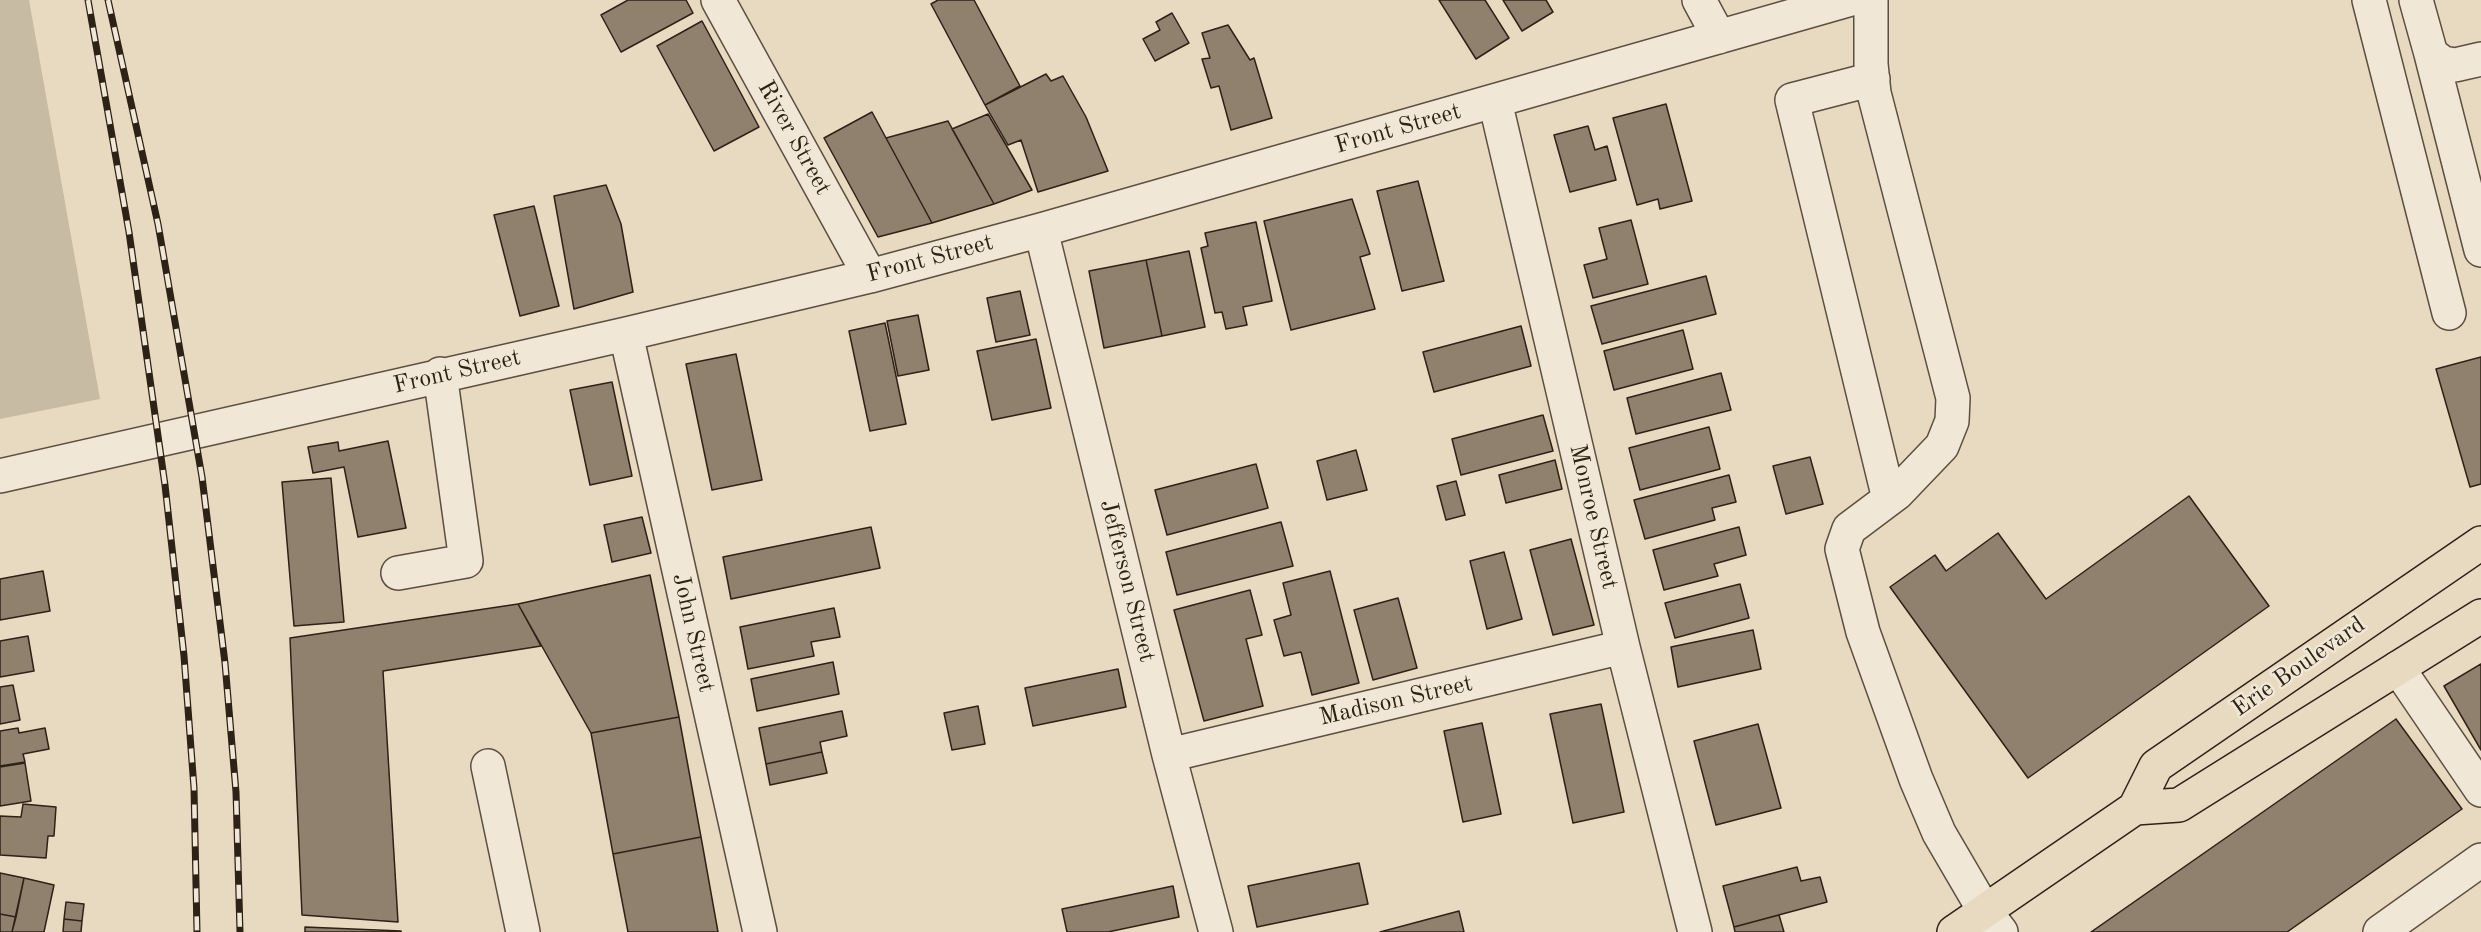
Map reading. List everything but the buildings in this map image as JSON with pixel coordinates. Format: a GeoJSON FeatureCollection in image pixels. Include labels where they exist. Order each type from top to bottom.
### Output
{"type":"FeatureCollection","features":[{"type":"Feature","properties":{"kind":"highway","name":"Erie Boulevard"},"geometry":{"type":"LineString","coordinates":[[1954,932],[1993,921],[2136,808],[2156,766],[2481,543]]}},
{"type":"Feature","properties":{"kind":"highway","name":"Erie Boulevard"},"geometry":{"type":"LineString","coordinates":[[2136,808],[2179,805],[2481,616]]}},
{"type":"Feature","properties":{"kind":"street","name":"River Street"},"geometry":{"type":"LineString","coordinates":[[718,0],[870,276]]}},
{"type":"Feature","properties":{"kind":"street"},"geometry":{"type":"LineString","coordinates":[[1699,0],[1719,37]]}},
{"type":"Feature","properties":{"kind":"street","name":"Front Street"},"geometry":{"type":"LineString","coordinates":[[0,476],[440,374],[626,334],[870,276],[1041,230],[1848,0]]}},
{"type":"Feature","properties":{"kind":"street"},"geometry":{"type":"LineString","coordinates":[[1872,0],[1873,79],[1953,398],[1952,421],[1942,446],[1889,499],[1849,529],[1842,549],[1863,632],[1916,779],[1939,833],[1993,921]]}},
{"type":"Feature","properties":{"kind":"street"},"geometry":{"type":"LineString","coordinates":[[2368,0],[2449,313]]}},
{"type":"Feature","properties":{"kind":"street"},"geometry":{"type":"LineString","coordinates":[[2416,0],[2481,250]]}},
{"type":"Feature","properties":{"kind":"street"},"geometry":{"type":"LineString","coordinates":[[2431,54],[2443,63],[2455,65],[2481,59]]}},
{"type":"Feature","properties":{"kind":"street"},"geometry":{"type":"LineString","coordinates":[[1873,79],[1792,100],[1889,499]]}},
{"type":"Feature","properties":{"kind":"street","name":"Monroe Street"},"geometry":{"type":"LineString","coordinates":[[1496,101],[1623,647],[1695,932]]}},
{"type":"Feature","properties":{"kind":"street","name":"Jefferson Street"},"geometry":{"type":"LineString","coordinates":[[1041,230],[1169,755],[1216,932]]}},
{"type":"Feature","properties":{"kind":"street","name":"John Street"},"geometry":{"type":"LineString","coordinates":[[626,334],[760,932]]}},
{"type":"Feature","properties":{"kind":"street"},"geometry":{"type":"LineString","coordinates":[[398,573],[466,561],[440,374]]}},
{"type":"Feature","properties":{"kind":"street","name":"Madison Street"},"geometry":{"type":"LineString","coordinates":[[1169,755],[1623,647]]}},
{"type":"Feature","properties":{"kind":"street"},"geometry":{"type":"LineString","coordinates":[[2398,668],[2481,790]]}},
{"type":"Feature","properties":{"kind":"street"},"geometry":{"type":"LineString","coordinates":[[488,766],[523,932]]}},
{"type":"Feature","properties":{"kind":"street"},"geometry":{"type":"LineString","coordinates":[[2379,932],[2481,860]]}},
{"type":"Feature","properties":{"kind":"shaded area"},"geometry":{"type":"Polygon","coordinates":[[[0,0],[29,0],[100,399],[0,419],[0,0]]]}},
{"type":"Feature","properties":{"kind":"railway"},"geometry":{"type":"LineString","coordinates":[[88,0],[129,232],[165,485],[184,656],[194,788],[197,932]]}},
{"type":"Feature","properties":{"kind":"railway"},"geometry":{"type":"LineString","coordinates":[[108,0],[158,224],[202,477],[225,663],[236,792],[240,932]]}}]}
